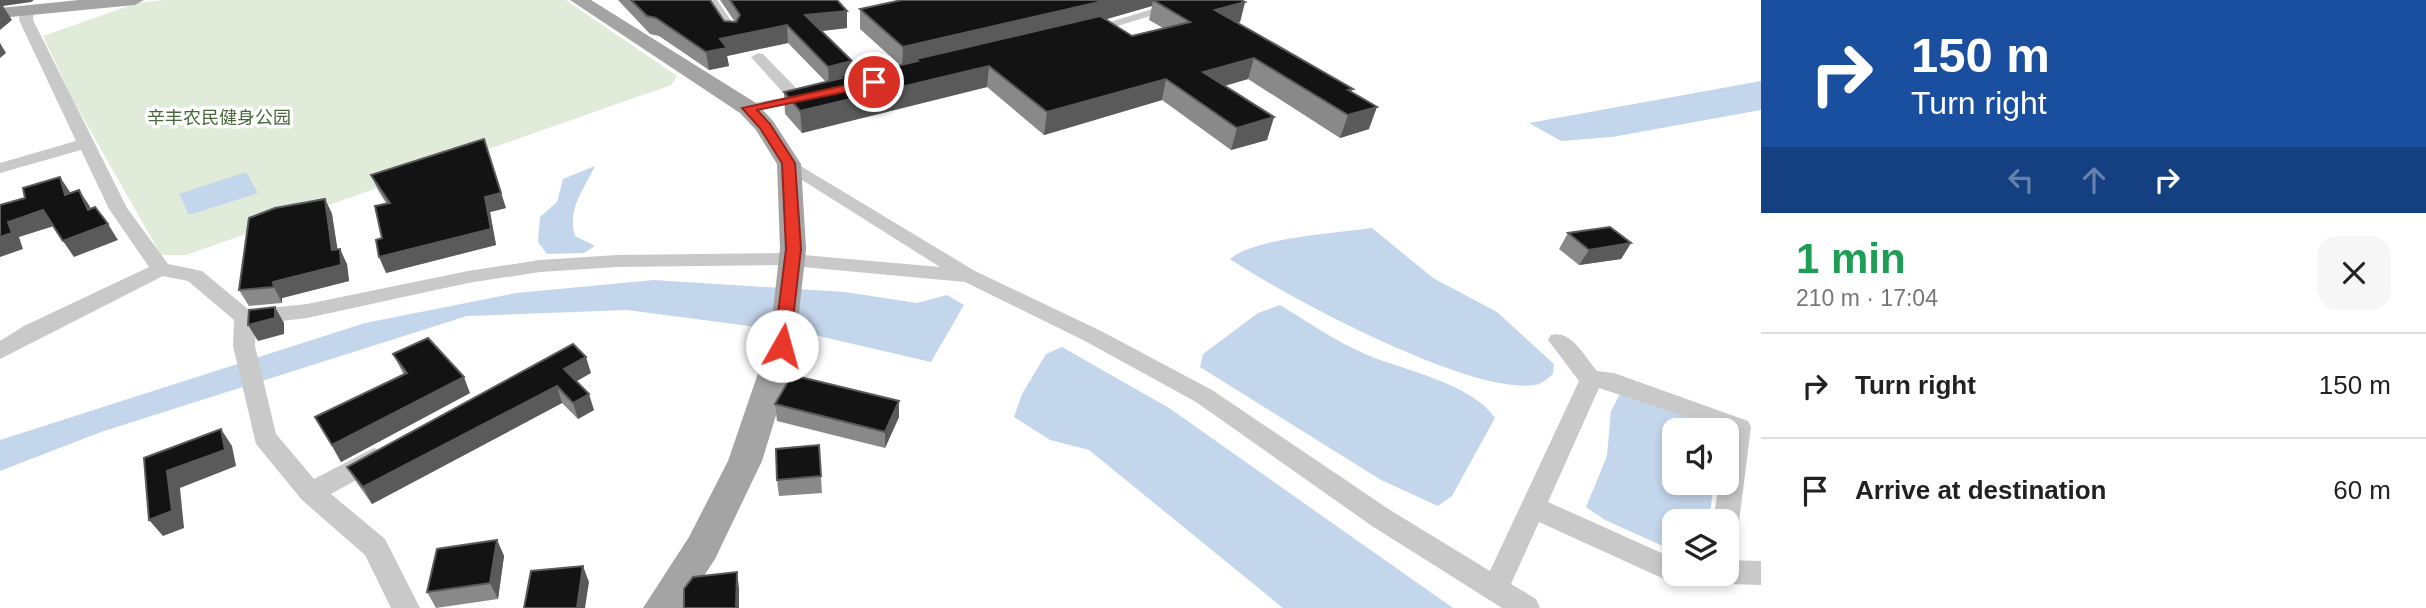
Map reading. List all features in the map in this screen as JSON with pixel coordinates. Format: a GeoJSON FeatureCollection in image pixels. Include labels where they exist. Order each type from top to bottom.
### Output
{"type":"FeatureCollection","features":[{"type":"Feature","properties":{"kind":"main road"},"geometry":{"type":"LineString","coordinates":[[0,13],[135,0]]}},
{"type":"Feature","properties":{"kind":"main road"},"geometry":{"type":"LineString","coordinates":[[579,0],[748,108],[765,126],[789,163],[793,249],[782,346],[745,461],[702,548],[662,608]]}},
{"type":"Feature","properties":{"kind":"street"},"geometry":{"type":"LineString","coordinates":[[710,0],[733,34]]}},
{"type":"Feature","properties":{"kind":"street"},"geometry":{"type":"LineString","coordinates":[[1074,34],[1176,6],[1166,0]]}},
{"type":"Feature","properties":{"kind":"street"},"geometry":{"type":"LineString","coordinates":[[27,11],[26,20],[84,144],[118,209],[160,268]]}},
{"type":"Feature","properties":{"kind":"street"},"geometry":{"type":"LineString","coordinates":[[758,57],[799,100]]}},
{"type":"Feature","properties":{"kind":"street"},"geometry":{"type":"LineString","coordinates":[[748,108],[825,94]]}},
{"type":"Feature","properties":{"kind":"street"},"geometry":{"type":"LineString","coordinates":[[0,168],[84,144]]}},
{"type":"Feature","properties":{"kind":"street"},"geometry":{"type":"LineString","coordinates":[[789,163],[968,276],[1093,336],[1204,396],[1381,518],[1526,608]]}},
{"type":"Feature","properties":{"kind":"street"},"geometry":{"type":"LineString","coordinates":[[0,351],[32,331],[160,268],[195,276],[245,318],[307,311],[468,276],[540,266],[617,261],[781,259],[968,276]]}},
{"type":"Feature","properties":{"kind":"street"},"geometry":{"type":"LineString","coordinates":[[245,318],[244,346],[253,398],[265,437],[312,493],[375,547],[406,608]]}},
{"type":"Feature","properties":{"kind":"street"},"geometry":{"type":"LineString","coordinates":[[1559,340],[1591,380]]}},
{"type":"Feature","properties":{"kind":"street"},"geometry":{"type":"LineString","coordinates":[[1591,380],[1606,379],[1739,427],[1728,509]]}},
{"type":"Feature","properties":{"kind":"street"},"geometry":{"type":"LineString","coordinates":[[1495,589],[1591,380]]}},
{"type":"Feature","properties":{"kind":"street"},"geometry":{"type":"LineString","coordinates":[[312,493],[393,448]]}},
{"type":"Feature","properties":{"kind":"street"},"geometry":{"type":"LineString","coordinates":[[1532,507],[1662,566]]}},
{"type":"Feature","properties":{"kind":"street"},"geometry":{"type":"LineString","coordinates":[[1739,572],[1761,573]]}},
{"type":"Feature","properties":{"kind":"green space","name":"辛丰农民健身公园"},"geometry":{"type":"Polygon","coordinates":[[[163,0],[566,0],[677,76],[671,85],[186,255],[161,255],[74,102],[43,36],[137,3],[163,0]]]}},
{"type":"Feature","properties":{"kind":"water"},"geometry":{"type":"Polygon","coordinates":[[[1761,81],[1761,110],[1612,137],[1561,141],[1529,123],[1761,81]]]}},
{"type":"Feature","properties":{"kind":"water"},"geometry":{"type":"Polygon","coordinates":[[[595,166],[575,208],[573,226],[575,236],[595,246],[584,253],[547,254],[538,242],[540,217],[557,202],[563,179],[595,166]]]}},
{"type":"Feature","properties":{"kind":"water"},"geometry":{"type":"Polygon","coordinates":[[[246,172],[258,193],[189,215],[179,194],[246,172]]]}},
{"type":"Feature","properties":{"kind":"water"},"geometry":{"type":"Polygon","coordinates":[[[1372,228],[1433,278],[1497,312],[1554,364],[1553,374],[1535,385],[1506,384],[1468,375],[1425,360],[1334,318],[1230,259],[1241,252],[1276,241],[1372,228]]]}},
{"type":"Feature","properties":{"kind":"water"},"geometry":{"type":"Polygon","coordinates":[[[654,280],[845,292],[917,303],[947,295],[964,305],[931,362],[810,334],[627,310],[467,316],[101,432],[0,471],[0,440],[365,323],[516,293],[654,280]]]}},
{"type":"Feature","properties":{"kind":"water"},"geometry":{"type":"Polygon","coordinates":[[[1280,305],[1354,349],[1470,395],[1495,418],[1452,496],[1438,506],[1381,480],[1200,367],[1203,354],[1258,313],[1280,305]]]}},
{"type":"Feature","properties":{"kind":"water"},"geometry":{"type":"Polygon","coordinates":[[[1062,347],[1169,408],[1453,608],[1283,608],[1089,450],[1050,440],[1014,417],[1022,394],[1046,354],[1062,347]]]}},
{"type":"Feature","properties":{"kind":"water"},"geometry":{"type":"Polygon","coordinates":[[[1620,394],[1694,418],[1662,418],[1662,495],[1712,495],[1711,509],[1662,509],[1662,546],[1605,520],[1586,507],[1607,456],[1611,411],[1620,394]]]}},
{"type":"Feature","properties":{"kind":"building"},"geometry":{"type":"Polygon","coordinates":[[[631,0],[710,0],[724,21],[736,22],[740,15],[730,0],[837,0],[847,11],[805,15],[852,61],[828,67],[787,25],[720,39],[727,48],[706,52],[656,18],[647,16],[631,0]]]}},
{"type":"Feature","properties":{"kind":"building"},"geometry":{"type":"Polygon","coordinates":[[[902,0],[1108,0],[903,47],[860,9],[902,0]]]}},
{"type":"Feature","properties":{"kind":"building"},"geometry":{"type":"Polygon","coordinates":[[[1153,0],[1241,0],[1245,2],[1215,10],[1353,89],[1348,90],[1377,107],[1348,115],[1254,58],[1203,72],[1274,117],[1237,128],[1166,79],[1047,112],[989,66],[800,111],[784,92],[864,70],[867,73],[1100,16],[1132,36],[1190,22],[1153,0]]]}},
{"type":"Feature","properties":{"kind":"building"},"geometry":{"type":"Polygon","coordinates":[[[484,139],[501,193],[485,197],[491,229],[379,257],[376,240],[382,238],[375,206],[390,203],[371,175],[484,139]]]}},
{"type":"Feature","properties":{"kind":"building"},"geometry":{"type":"Polygon","coordinates":[[[60,177],[65,195],[79,190],[88,210],[95,207],[108,224],[63,241],[43,210],[8,222],[12,233],[0,237],[0,205],[25,198],[23,188],[60,177]]]}},
{"type":"Feature","properties":{"kind":"building"},"geometry":{"type":"Polygon","coordinates":[[[325,199],[332,250],[340,249],[341,265],[273,282],[274,287],[239,290],[249,218],[275,208],[325,199]]]}},
{"type":"Feature","properties":{"kind":"building"},"geometry":{"type":"Polygon","coordinates":[[[1610,227],[1631,243],[1589,250],[1568,233],[1610,227]]]}},
{"type":"Feature","properties":{"kind":"building"},"geometry":{"type":"Polygon","coordinates":[[[275,307],[275,318],[248,325],[249,310],[275,307]]]}},
{"type":"Feature","properties":{"kind":"building"},"geometry":{"type":"Polygon","coordinates":[[[428,338],[464,377],[332,445],[315,417],[407,373],[393,354],[428,338]]]}},
{"type":"Feature","properties":{"kind":"building"},"geometry":{"type":"Polygon","coordinates":[[[573,344],[586,357],[564,369],[589,394],[573,403],[557,386],[363,487],[347,467],[573,344]]]}},
{"type":"Feature","properties":{"kind":"building"},"geometry":{"type":"Polygon","coordinates":[[[792,375],[899,401],[885,432],[775,404],[792,375]]]}},
{"type":"Feature","properties":{"kind":"building"},"geometry":{"type":"Polygon","coordinates":[[[221,429],[225,450],[167,471],[172,511],[149,520],[144,458],[221,429]]]}},
{"type":"Feature","properties":{"kind":"building"},"geometry":{"type":"Polygon","coordinates":[[[819,445],[821,476],[777,480],[776,449],[819,445]]]}},
{"type":"Feature","properties":{"kind":"building"},"geometry":{"type":"Polygon","coordinates":[[[497,540],[490,583],[427,592],[437,549],[497,540]]]}},
{"type":"Feature","properties":{"kind":"building"},"geometry":{"type":"Polygon","coordinates":[[[583,566],[577,608],[524,608],[531,571],[583,566]]]}},
{"type":"Feature","properties":{"kind":"building"},"geometry":{"type":"Polygon","coordinates":[[[737,572],[736,608],[684,608],[684,589],[693,577],[737,572]]]}},
{"type":"Feature","properties":{"kind":"route"},"geometry":{"type":"LineString","coordinates":[[782,346],[793,249],[789,163],[765,126],[748,108],[799,100],[874,82]]}}]}
